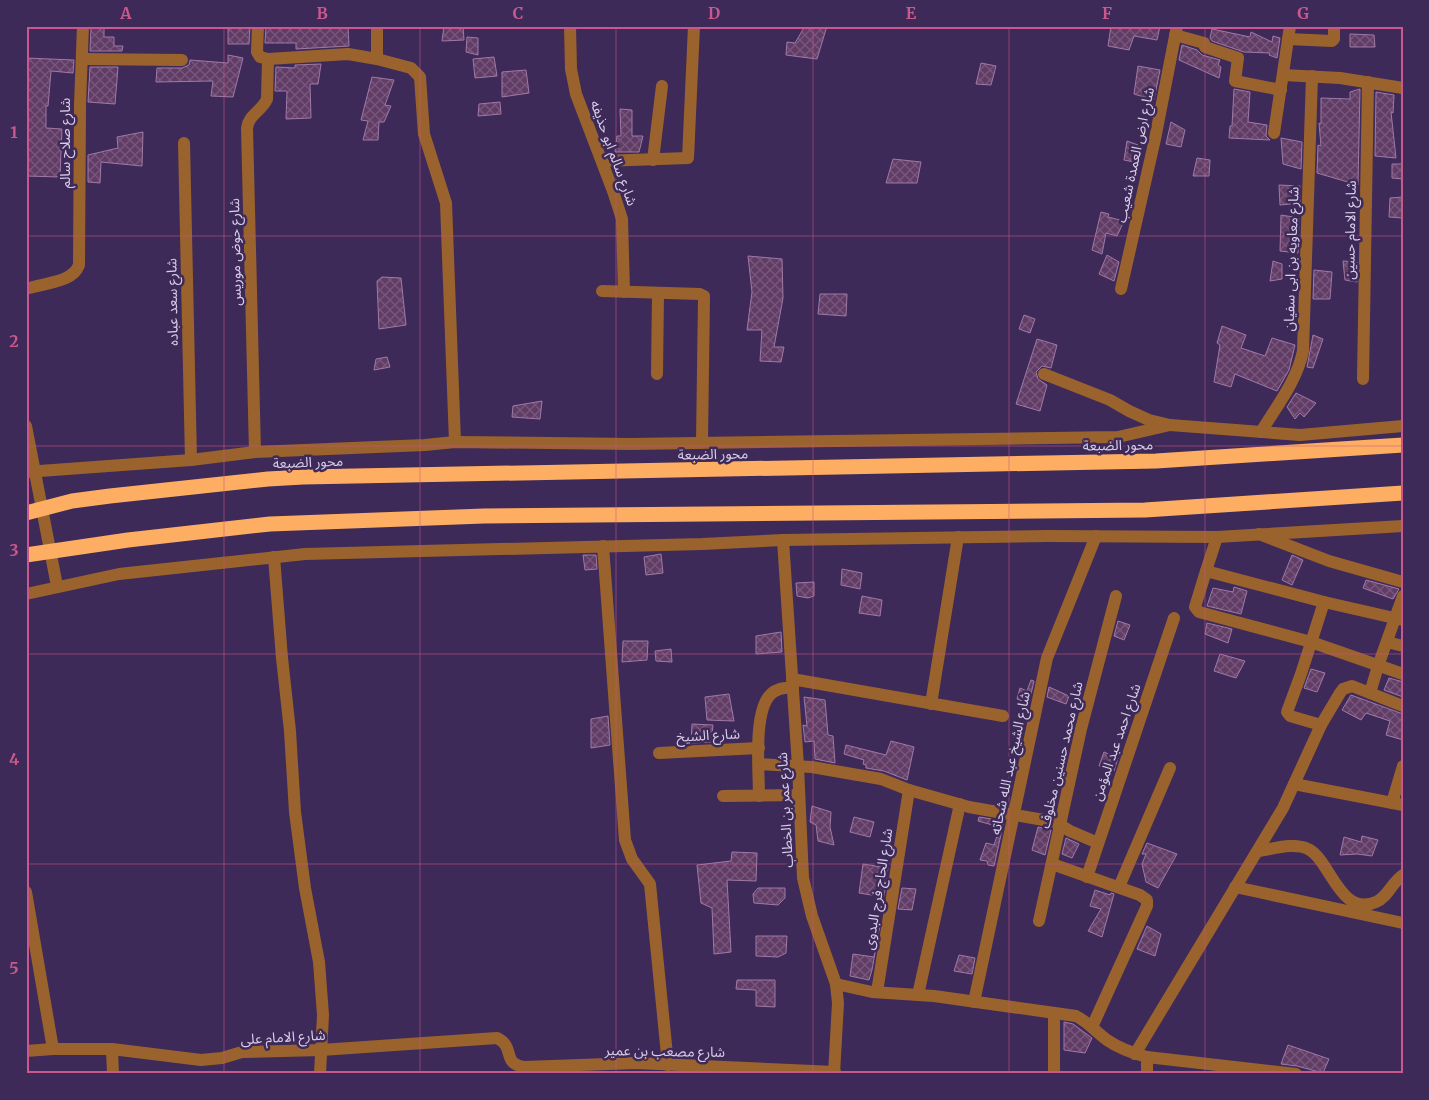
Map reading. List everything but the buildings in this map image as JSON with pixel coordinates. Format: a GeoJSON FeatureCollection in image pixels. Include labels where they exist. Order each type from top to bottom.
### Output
{"type":"FeatureCollection","features":[{"type":"Feature","properties":{"kind":"highway","name":"محور الضبعة"},"geometry":{"type":"LineString","coordinates":[[26,513],[72,501],[110,496],[303,477],[1156,461],[1403,445]]}},
{"type":"Feature","properties":{"kind":"highway"},"geometry":{"type":"LineString","coordinates":[[26,555],[128,540],[270,524],[484,516],[1145,510],[1403,493]]}},
{"type":"Feature","properties":{"kind":"street","name":"شارع صلاح سالم"},"geometry":{"type":"LineString","coordinates":[[26,290],[61,280],[73,274],[77,271],[80,259],[80,106],[83,26]]}},
{"type":"Feature","properties":{"kind":"street"},"geometry":{"type":"LineString","coordinates":[[258,26],[258,55],[268,58],[348,54],[411,68],[420,77],[424,134],[446,204],[455,442]]}},
{"type":"Feature","properties":{"kind":"street"},"geometry":{"type":"LineString","coordinates":[[377,26],[377,59]]}},
{"type":"Feature","properties":{"kind":"street","name":"شارع سالم ابو حذيفه"},"geometry":{"type":"LineString","coordinates":[[570,26],[571,69],[576,94],[622,219],[624,292]]}},
{"type":"Feature","properties":{"kind":"street"},"geometry":{"type":"LineString","coordinates":[[602,161],[686,159],[688,157],[694,26]]}},
{"type":"Feature","properties":{"kind":"street"},"geometry":{"type":"LineString","coordinates":[[1176,30],[1204,43],[1205,46],[1238,58],[1235,81],[1281,90]]}},
{"type":"Feature","properties":{"kind":"street","name":"شارع ارض العمدة شعيب"},"geometry":{"type":"LineString","coordinates":[[1121,289],[1155,139],[1176,30]]}},
{"type":"Feature","properties":{"kind":"street"},"geometry":{"type":"LineString","coordinates":[[1274,133],[1289,33],[1332,41],[1334,33]]}},
{"type":"Feature","properties":{"kind":"street","name":"شارع حوض موريس"},"geometry":{"type":"LineString","coordinates":[[255,452],[247,128],[249,120],[265,104],[267,99],[268,58]]}},
{"type":"Feature","properties":{"kind":"street"},"geometry":{"type":"LineString","coordinates":[[82,59],[182,60]]}},
{"type":"Feature","properties":{"kind":"street"},"geometry":{"type":"LineString","coordinates":[[1283,75],[1368,82],[1403,88]]}},
{"type":"Feature","properties":{"kind":"street","name":"شارع معاويه بن ابى سفيان"},"geometry":{"type":"LineString","coordinates":[[1261,432],[1301,364],[1303,351],[1312,76]]}},
{"type":"Feature","properties":{"kind":"street","name":"شارع الامام حسين"},"geometry":{"type":"LineString","coordinates":[[1363,379],[1368,82]]}},
{"type":"Feature","properties":{"kind":"street"},"geometry":{"type":"LineString","coordinates":[[653,160],[662,86]]}},
{"type":"Feature","properties":{"kind":"street","name":"شارع سعد عباده"},"geometry":{"type":"LineString","coordinates":[[184,143],[191,460]]}},
{"type":"Feature","properties":{"kind":"street"},"geometry":{"type":"LineString","coordinates":[[602,291],[700,294],[705,298],[702,442]]}},
{"type":"Feature","properties":{"kind":"street"},"geometry":{"type":"LineString","coordinates":[[657,374],[658,293]]}},
{"type":"Feature","properties":{"kind":"street"},"geometry":{"type":"LineString","coordinates":[[1044,374],[1110,400],[1142,417],[1170,425],[1300,435],[1403,426]]}},
{"type":"Feature","properties":{"kind":"street"},"geometry":{"type":"LineString","coordinates":[[30,471],[191,460],[255,452],[455,442],[631,444],[1118,437],[1170,425]]}},
{"type":"Feature","properties":{"kind":"street"},"geometry":{"type":"LineString","coordinates":[[26,426],[30,471],[57,586]]}},
{"type":"Feature","properties":{"kind":"street"},"geometry":{"type":"LineString","coordinates":[[26,594],[119,574],[305,554],[702,544],[783,540],[1216,536],[1403,526]]}},
{"type":"Feature","properties":{"kind":"street"},"geometry":{"type":"LineString","coordinates":[[1256,533],[1320,558],[1403,582]]}},
{"type":"Feature","properties":{"kind":"street","name":"شارع الشيخ عبد الله شحاته"},"geometry":{"type":"LineString","coordinates":[[974,1002],[1047,658],[1096,536]]}},
{"type":"Feature","properties":{"kind":"street"},"geometry":{"type":"LineString","coordinates":[[1216,536],[1195,607],[1197,611],[1311,642],[1403,674]]}},
{"type":"Feature","properties":{"kind":"street"},"geometry":{"type":"LineString","coordinates":[[931,704],[958,537]]}},
{"type":"Feature","properties":{"kind":"street","name":"شارع عمر بن الخطاب"},"geometry":{"type":"LineString","coordinates":[[783,540],[798,766],[803,878],[812,916],[836,984],[838,1003],[835,1073]]}},
{"type":"Feature","properties":{"kind":"street"},"geometry":{"type":"LineString","coordinates":[[603,546],[625,840],[632,859],[650,884],[668,1065]]}},
{"type":"Feature","properties":{"kind":"street"},"geometry":{"type":"LineString","coordinates":[[274,557],[290,731],[295,812],[305,888],[319,962],[323,1015],[320,1074]]}},
{"type":"Feature","properties":{"kind":"street"},"geometry":{"type":"LineString","coordinates":[[1206,571],[1324,602],[1399,619]]}},
{"type":"Feature","properties":{"kind":"street","name":"شارع محمد حسنين مخلوف"},"geometry":{"type":"LineString","coordinates":[[1040,922],[1081,729],[1116,596]]}},
{"type":"Feature","properties":{"kind":"street"},"geometry":{"type":"LineString","coordinates":[[1370,693],[1387,642],[1399,619],[1403,596]]}},
{"type":"Feature","properties":{"kind":"street"},"geometry":{"type":"LineString","coordinates":[[1321,725],[1287,714],[1324,602]]}},
{"type":"Feature","properties":{"kind":"street","name":"شارع احمد عبد المؤمن"},"geometry":{"type":"LineString","coordinates":[[1087,877],[1174,618]]}},
{"type":"Feature","properties":{"kind":"street"},"geometry":{"type":"LineString","coordinates":[[1387,642],[1403,646]]}},
{"type":"Feature","properties":{"kind":"street"},"geometry":{"type":"LineString","coordinates":[[759,796],[760,717],[766,700],[779,688],[792,683],[1003,716]]}},
{"type":"Feature","properties":{"kind":"street"},"geometry":{"type":"LineString","coordinates":[[1147,1074],[1141,1056],[1235,887],[1258,851],[1294,784],[1321,725],[1343,689],[1352,686],[1403,706]]}},
{"type":"Feature","properties":{"kind":"street","name":"شارع الشيخ"},"geometry":{"type":"LineString","coordinates":[[659,752],[759,748]]}},
{"type":"Feature","properties":{"kind":"street"},"geometry":{"type":"LineString","coordinates":[[759,764],[828,769],[881,779],[909,790],[960,804],[1049,821],[1098,843]]}},
{"type":"Feature","properties":{"kind":"street"},"geometry":{"type":"LineString","coordinates":[[1294,784],[1397,804],[1403,766]]}},
{"type":"Feature","properties":{"kind":"street"},"geometry":{"type":"LineString","coordinates":[[1119,888],[1170,768]]}},
{"type":"Feature","properties":{"kind":"street","name":"شارع الحاج فرج البدوى"},"geometry":{"type":"LineString","coordinates":[[877,992],[909,790]]}},
{"type":"Feature","properties":{"kind":"street"},"geometry":{"type":"LineString","coordinates":[[724,796],[799,795]]}},
{"type":"Feature","properties":{"kind":"street"},"geometry":{"type":"LineString","coordinates":[[918,995],[960,804]]}},
{"type":"Feature","properties":{"kind":"street"},"geometry":{"type":"LineString","coordinates":[[1258,851],[1293,846],[1310,850],[1319,857],[1331,878],[1342,892],[1355,902],[1362,904],[1381,899],[1403,875]]}},
{"type":"Feature","properties":{"kind":"street"},"geometry":{"type":"LineString","coordinates":[[1052,864],[1144,897],[1148,906],[1092,1027]]}},
{"type":"Feature","properties":{"kind":"street"},"geometry":{"type":"LineString","coordinates":[[1235,887],[1403,923]]}},
{"type":"Feature","properties":{"kind":"street"},"geometry":{"type":"LineString","coordinates":[[26,892],[53,1049]]}},
{"type":"Feature","properties":{"kind":"street"},"geometry":{"type":"LineString","coordinates":[[836,984],[877,992],[918,995],[1076,1016],[1122,1049],[1141,1056],[1296,1074]]}},
{"type":"Feature","properties":{"kind":"street"},"geometry":{"type":"LineString","coordinates":[[1054,1013],[1054,1074]]}},
{"type":"Feature","properties":{"kind":"street","name":"شارع الامام على"},"geometry":{"type":"LineString","coordinates":[[26,1051],[112,1049],[201,1060],[222,1058],[242,1052],[321,1050],[491,1038],[504,1041],[508,1046]]}},
{"type":"Feature","properties":{"kind":"street","name":"شارع مصعب بن عمير"},"geometry":{"type":"LineString","coordinates":[[508,1046],[510,1060],[514,1064],[524,1067],[636,1063],[835,1073]]}},
{"type":"Feature","properties":{"kind":"street"},"geometry":{"type":"LineString","coordinates":[[112,1049],[114,1074]]}}]}
